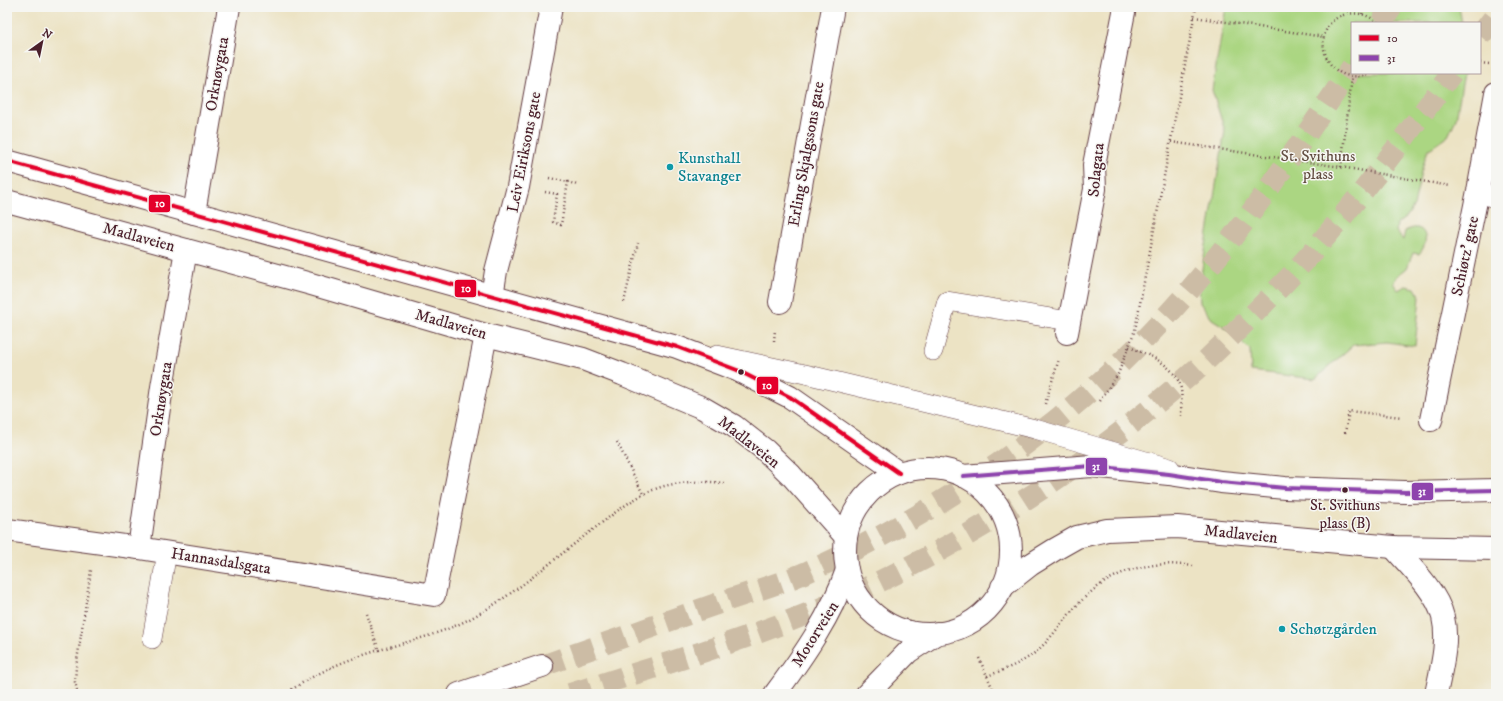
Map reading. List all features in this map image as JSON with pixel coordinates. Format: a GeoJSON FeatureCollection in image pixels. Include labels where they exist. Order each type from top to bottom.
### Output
{"type":"FeatureCollection","features":[{"type":"Feature","properties":{"kind":"main road","name":"Orknøygata"},"geometry":{"type":"LineString","coordinates":[[194,213],[229,7]]}},
{"type":"Feature","properties":{"kind":"main road","name":"Leiv Eiriksons gate"},"geometry":{"type":"LineString","coordinates":[[492,296],[496,271],[518,187],[551,7]]}},
{"type":"Feature","properties":{"kind":"main road","name":"Erling Skjalgssons gate"},"geometry":{"type":"LineString","coordinates":[[780,302],[833,7]]}},
{"type":"Feature","properties":{"kind":"main road","name":"Solagata"},"geometry":{"type":"LineString","coordinates":[[1068,327],[1095,188],[1094,165],[1124,7]]}},
{"type":"Feature","properties":{"kind":"main road","name":"Schiøtz' gate"},"geometry":{"type":"LineString","coordinates":[[1431,420],[1487,195],[1496,93]]}},
{"type":"Feature","properties":{"kind":"main road"},"geometry":{"type":"LineString","coordinates":[[7,161],[677,347],[736,370],[790,397],[900,473]]}},
{"type":"Feature","properties":{"kind":"main road","name":"Madlaveien"},"geometry":{"type":"LineString","coordinates":[[7,201],[311,284],[486,335],[583,360],[622,374],[703,408],[734,426],[765,450],[791,475],[846,537]]}},
{"type":"Feature","properties":{"kind":"main road","name":"Orknøygata"},"geometry":{"type":"LineString","coordinates":[[139,548],[162,387],[186,250]]}},
{"type":"Feature","properties":{"kind":"main road","name":"Hannasdalsgata"},"geometry":{"type":"LineString","coordinates":[[7,530],[167,552],[434,594],[486,335]]}},
{"type":"Feature","properties":{"kind":"main road"},"geometry":{"type":"LineString","coordinates":[[964,476],[1092,466],[1169,474],[1221,482],[1285,488],[1405,492],[1496,490]]}},
{"type":"Feature","properties":{"kind":"main road"},"geometry":{"type":"LineString","coordinates":[[916,468],[932,468],[948,470],[964,476],[977,484],[989,495],[999,508],[1006,523],[1010,539],[1011,555],[1008,572],[1002,587],[994,601],[982,613],[968,623],[953,630],[937,633],[920,633],[903,630],[883,620],[862,601],[853,586],[847,570],[846,537],[854,513],[868,493],[888,478],[900,473],[916,468]]}},
{"type":"Feature","properties":{"kind":"main road","name":"Madlaveien"},"geometry":{"type":"LineString","coordinates":[[1002,587],[1030,565],[1054,550],[1078,537],[1107,530],[1177,527],[1393,547],[1496,549]]}},
{"type":"Feature","properties":{"kind":"main road"},"geometry":{"type":"LineString","coordinates":[[1393,547],[1424,582],[1443,616],[1445,635],[1444,653],[1436,694]]}},
{"type":"Feature","properties":{"kind":"main road","name":"Motorveien"},"geometry":{"type":"LineString","coordinates":[[775,694],[827,618],[839,595],[847,570]]}},
{"type":"Feature","properties":{"kind":"main road"},"geometry":{"type":"LineString","coordinates":[[867,694],[908,652],[937,633]]}},
{"type":"Feature","properties":{"kind":"main road"},"geometry":{"type":"LineString","coordinates":[[459,694],[542,666]]}},
{"type":"Feature","properties":{"kind":"lane"},"geometry":{"type":"LineString","coordinates":[[933,351],[947,301],[1068,327]]}},
{"type":"Feature","properties":{"kind":"lane"},"geometry":{"type":"LineString","coordinates":[[677,347],[806,374],[1035,429],[1221,482]]}},
{"type":"Feature","properties":{"kind":"lane"},"geometry":{"type":"LineString","coordinates":[[152,639],[167,552]]}},
{"type":"Feature","properties":{"kind":"path"},"geometry":{"type":"LineString","coordinates":[[1100,401],[1118,374],[1129,347],[1140,307],[1196,7]]}},
{"type":"Feature","properties":{"kind":"path"},"geometry":{"type":"LineString","coordinates":[[1362,14],[1363,7]]}},
{"type":"Feature","properties":{"kind":"path"},"geometry":{"type":"LineString","coordinates":[[1366,74],[1352,77],[1342,74],[1332,68],[1326,58],[1323,48],[1324,37],[1334,20],[1343,15],[1362,14],[1371,17],[1377,22]]}},
{"type":"Feature","properties":{"kind":"path"},"geometry":{"type":"LineString","coordinates":[[1194,18],[1324,37]]}},
{"type":"Feature","properties":{"kind":"path"},"geometry":{"type":"LineString","coordinates":[[1340,167],[1352,77]]}},
{"type":"Feature","properties":{"kind":"path"},"geometry":{"type":"LineString","coordinates":[[1171,142],[1340,167],[1487,195]]}},
{"type":"Feature","properties":{"kind":"path"},"geometry":{"type":"LineString","coordinates":[[550,178],[577,185]]}},
{"type":"Feature","properties":{"kind":"path"},"geometry":{"type":"LineString","coordinates":[[518,187],[557,194],[553,222],[561,225],[568,182]]}},
{"type":"Feature","properties":{"kind":"path"},"geometry":{"type":"LineString","coordinates":[[624,302],[638,244]]}},
{"type":"Feature","properties":{"kind":"path"},"geometry":{"type":"LineString","coordinates":[[1045,405],[1068,327]]}},
{"type":"Feature","properties":{"kind":"path"},"geometry":{"type":"LineString","coordinates":[[1129,347],[1157,358],[1169,369],[1179,383],[1181,416]]}},
{"type":"Feature","properties":{"kind":"path"},"geometry":{"type":"LineString","coordinates":[[1345,433],[1349,411],[1431,420]]}},
{"type":"Feature","properties":{"kind":"path"},"geometry":{"type":"LineString","coordinates":[[617,442],[643,494]]}},
{"type":"Feature","properties":{"kind":"path"},"geometry":{"type":"LineString","coordinates":[[285,694],[326,670],[355,658],[446,631],[499,602],[618,510],[643,494],[662,487],[685,482],[724,483]]}},
{"type":"Feature","properties":{"kind":"path"},"geometry":{"type":"LineString","coordinates":[[987,676],[1029,657],[1049,638],[1086,595],[1102,583],[1119,574],[1142,566],[1174,563],[1193,566]]}},
{"type":"Feature","properties":{"kind":"path"},"geometry":{"type":"LineString","coordinates":[[78,694],[75,682],[76,667],[92,566]]}},
{"type":"Feature","properties":{"kind":"path"},"geometry":{"type":"LineString","coordinates":[[356,582],[378,651]]}},
{"type":"Feature","properties":{"kind":"path"},"geometry":{"type":"LineString","coordinates":[[980,658],[995,694]]}},
{"type":"Feature","properties":{"kind":"green space","name":"St. Svithuns plass"},"geometry":{"type":"Polygon","coordinates":[[[1226,7],[1459,7],[1462,22],[1351,22],[1351,74],[1464,74],[1456,119],[1448,136],[1428,150],[1421,172],[1414,206],[1405,219],[1397,223],[1396,231],[1403,240],[1405,231],[1412,228],[1421,230],[1424,233],[1425,238],[1423,249],[1419,254],[1413,253],[1407,268],[1397,276],[1393,283],[1398,290],[1406,286],[1415,288],[1420,297],[1415,346],[1387,342],[1353,345],[1315,379],[1251,371],[1250,350],[1231,331],[1212,319],[1200,303],[1199,287],[1225,131],[1212,90],[1226,7]]]}},
{"type":"Feature","properties":{"kind":"tunnel"},"geometry":{"type":"LineString","coordinates":[[1382,22],[1392,7]]}},
{"type":"Feature","properties":{"kind":"tunnel"},"geometry":{"type":"LineString","coordinates":[[1481,35],[1496,15]]}},
{"type":"Feature","properties":{"kind":"tunnel"},"geometry":{"type":"LineString","coordinates":[[542,666],[807,572],[858,548],[908,521],[957,492],[1003,460],[1049,426],[1092,390],[1133,351],[1172,310],[1244,222],[1288,161],[1351,68]]}},
{"type":"Feature","properties":{"kind":"tunnel"},"geometry":{"type":"LineString","coordinates":[[570,694],[694,655],[787,622],[862,590],[907,568],[994,519],[1078,464],[1157,403],[1191,374],[1286,281],[1352,205],[1393,153],[1451,74]]}},
{"type":"Feature","properties":{"kind":"transit line","name":"10"},"geometry":{"type":"LineString","coordinates":[[7,161],[677,347],[737,370],[790,397],[899,473]]}},
{"type":"Feature","properties":{"kind":"transit line","name":"31"},"geometry":{"type":"LineString","coordinates":[[963,476],[1092,466],[1169,474],[1221,482],[1285,488],[1405,492],[1496,490]]}},
{"type":"Feature","properties":{"kind":"place","name":"Kunsthall Stavanger"},"geometry":{"type":"Point","coordinates":[670,167]}},
{"type":"Feature","properties":{"kind":"place","name":"St. Svithuns plass (B)"},"geometry":{"type":"Point","coordinates":[1345,490]}},
{"type":"Feature","properties":{"kind":"place","name":"Schøtzgården"},"geometry":{"type":"Point","coordinates":[1282,629]}}]}
